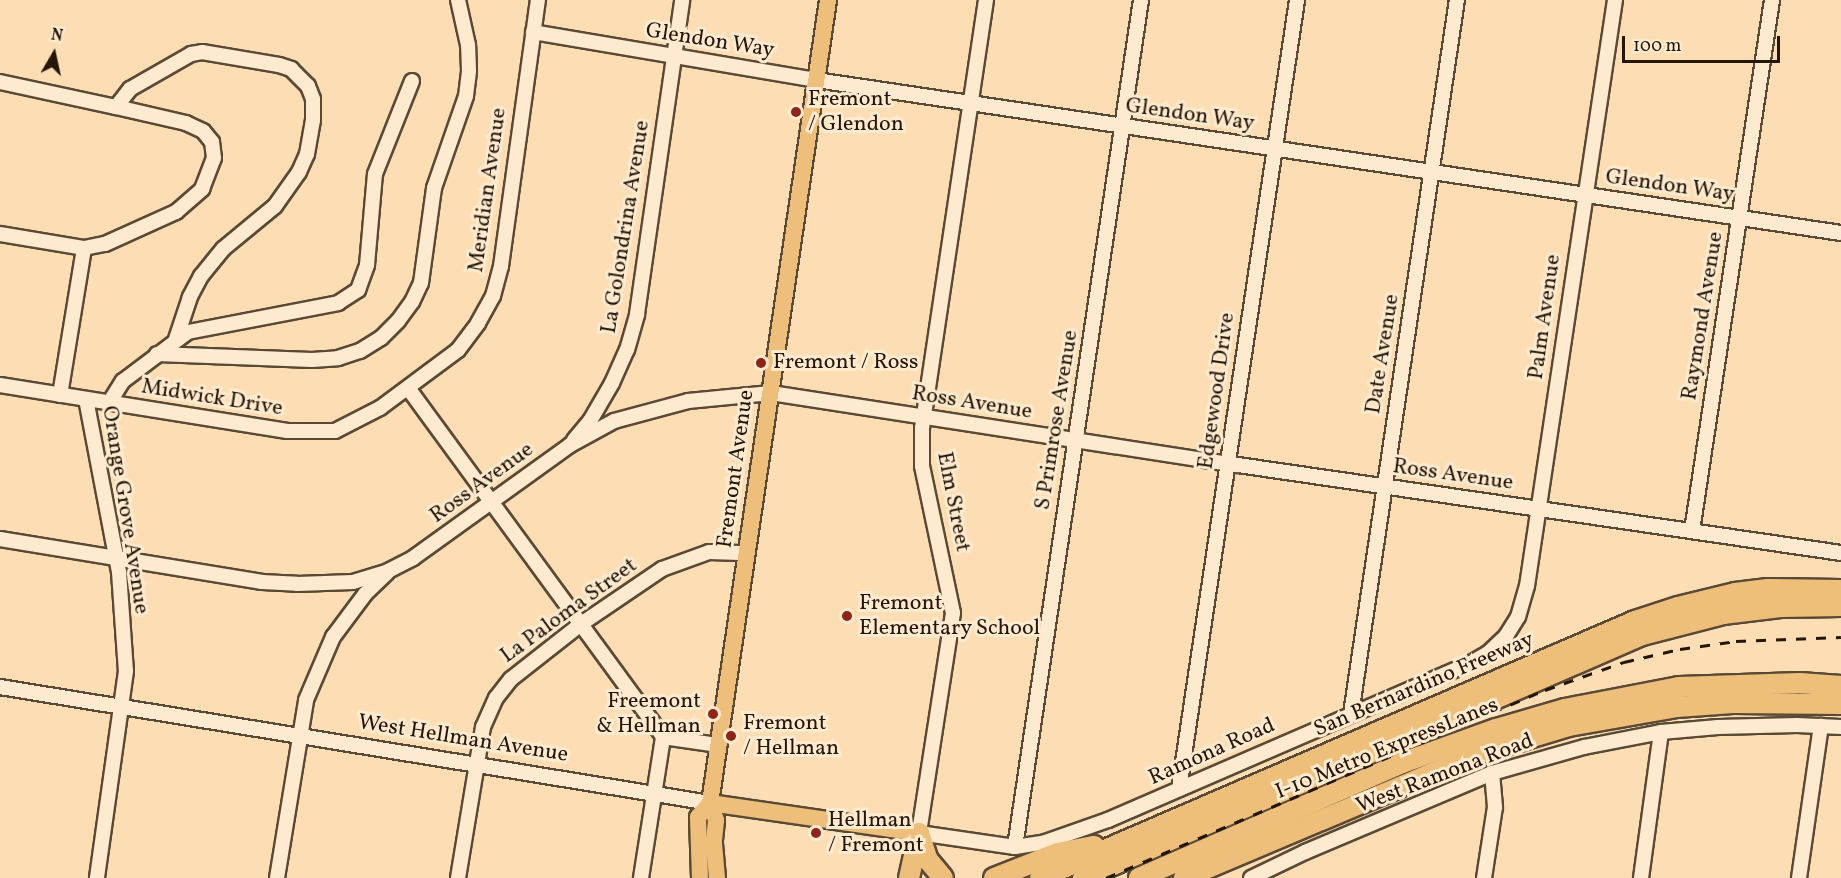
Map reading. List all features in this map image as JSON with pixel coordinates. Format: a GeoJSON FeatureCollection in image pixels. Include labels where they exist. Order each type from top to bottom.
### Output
{"type":"FeatureCollection","features":[{"type":"Feature","properties":{"kind":"highway","name":"San Bernardino Freeway"},"geometry":{"type":"LineString","coordinates":[[1040,878],[1635,621],[1687,604],[1735,593],[1789,589],[1841,590]]}},
{"type":"Feature","properties":{"kind":"highway","name":"I-10 Metro ExpressLanes"},"geometry":{"type":"LineString","coordinates":[[1083,878],[1642,634],[1723,614],[1781,607],[1841,606]]}},
{"type":"Feature","properties":{"kind":"highway","name":"I-10 Metro ExpressLanes"},"geometry":{"type":"LineString","coordinates":[[1139,878],[1450,745],[1565,709],[1659,690],[1738,684],[1841,687]]}},
{"type":"Feature","properties":{"kind":"highway"},"geometry":{"type":"LineString","coordinates":[[1609,718],[1659,690]]}},
{"type":"Feature","properties":{"kind":"highway"},"geometry":{"type":"LineString","coordinates":[[1185,878],[1480,753],[1542,734],[1609,718],[1711,705],[1841,704]]}},
{"type":"Feature","properties":{"kind":"highway"},"geometry":{"type":"LineString","coordinates":[[909,878],[919,833]]}},
{"type":"Feature","properties":{"kind":"highway"},"geometry":{"type":"LineString","coordinates":[[919,833],[928,860],[943,878]]}},
{"type":"Feature","properties":{"kind":"highway"},"geometry":{"type":"LineString","coordinates":[[994,878],[1058,853],[1129,840]]}},
{"type":"Feature","properties":{"kind":"highway"},"geometry":{"type":"LineString","coordinates":[[1195,878],[1258,847]]}},
{"type":"Feature","properties":{"kind":"main road","name":"Fremont Avenue"},"geometry":{"type":"LineString","coordinates":[[717,878],[714,840],[716,820],[710,803],[828,0]]}},
{"type":"Feature","properties":{"kind":"main road","name":"Fremont Avenue"},"geometry":{"type":"LineString","coordinates":[[700,878],[698,817],[710,803]]}},
{"type":"Feature","properties":{"kind":"main road","name":"West Hellman Avenue"},"geometry":{"type":"LineString","coordinates":[[710,803],[919,833]]}},
{"type":"Feature","properties":{"kind":"street"},"geometry":{"type":"LineString","coordinates":[[157,354],[312,360],[338,358],[371,344],[398,321],[412,302],[421,283],[434,188],[466,96],[469,71],[468,45],[458,0]]}},
{"type":"Feature","properties":{"kind":"street","name":"Meridian Avenue"},"geometry":{"type":"LineString","coordinates":[[408,388],[458,350],[478,323],[493,296],[501,266],[538,0]]}},
{"type":"Feature","properties":{"kind":"street","name":"La Golondrina Avenue"},"geometry":{"type":"LineString","coordinates":[[570,446],[592,417],[627,351],[637,314],[682,0]]}},
{"type":"Feature","properties":{"kind":"street","name":"Elm Street"},"geometry":{"type":"LineString","coordinates":[[919,833],[953,613],[922,466],[924,416],[986,0]]}},
{"type":"Feature","properties":{"kind":"street","name":"S Primrose Avenue"},"geometry":{"type":"LineString","coordinates":[[1015,847],[1141,0]]}},
{"type":"Feature","properties":{"kind":"street","name":"Edgewood Drive"},"geometry":{"type":"LineString","coordinates":[[1179,789],[1298,0]]}},
{"type":"Feature","properties":{"kind":"street","name":"Date Avenue"},"geometry":{"type":"LineString","coordinates":[[1351,714],[1457,0]]}},
{"type":"Feature","properties":{"kind":"street","name":"Palm Avenue"},"geometry":{"type":"LineString","coordinates":[[1506,636],[1518,617],[1522,603],[1615,0]]}},
{"type":"Feature","properties":{"kind":"street","name":"Raymond Avenue"},"geometry":{"type":"LineString","coordinates":[[1692,531],[1772,0]]}},
{"type":"Feature","properties":{"kind":"street","name":"Glendon Way"},"geometry":{"type":"LineString","coordinates":[[533,32],[816,80],[1841,233]]}},
{"type":"Feature","properties":{"kind":"street"},"geometry":{"type":"LineString","coordinates":[[116,107],[130,89],[191,54],[202,52],[291,69],[308,86],[313,99],[309,144],[294,181],[275,206],[224,249],[204,271],[190,297],[176,339]]}},
{"type":"Feature","properties":{"kind":"street"},"geometry":{"type":"LineString","coordinates":[[109,403],[123,381],[176,339],[196,329],[338,303],[358,290],[367,265],[375,174],[412,81]]}},
{"type":"Feature","properties":{"kind":"street"},"geometry":{"type":"LineString","coordinates":[[0,82],[186,123],[203,131],[212,142],[212,166],[202,189],[176,212],[105,244],[84,248],[0,234]]}},
{"type":"Feature","properties":{"kind":"street"},"geometry":{"type":"LineString","coordinates":[[60,395],[84,248]]}},
{"type":"Feature","properties":{"kind":"street","name":"Midwick Drive"},"geometry":{"type":"LineString","coordinates":[[0,385],[286,431],[335,430],[380,408],[408,388]]}},
{"type":"Feature","properties":{"kind":"street"},"geometry":{"type":"LineString","coordinates":[[408,388],[663,737],[718,745]]}},
{"type":"Feature","properties":{"kind":"street","name":"Ross Avenue"},"geometry":{"type":"LineString","coordinates":[[0,539],[115,559],[288,584],[353,582],[388,571],[419,554],[570,446],[614,421],[653,410],[726,395],[771,393],[1841,553]]}},
{"type":"Feature","properties":{"kind":"street","name":"Orange Grove Avenue"},"geometry":{"type":"LineString","coordinates":[[86,399],[119,572],[126,671],[97,878]]}},
{"type":"Feature","properties":{"kind":"street","name":"La Paloma Street"},"geometry":{"type":"LineString","coordinates":[[458,878],[475,764],[486,718],[503,688],[531,661],[581,624],[675,562],[709,552],[747,553]]}},
{"type":"Feature","properties":{"kind":"street"},"geometry":{"type":"LineString","coordinates":[[277,878],[298,735],[306,700],[325,650],[355,606],[388,571]]}},
{"type":"Feature","properties":{"kind":"street","name":"Ramona Road"},"geometry":{"type":"LineString","coordinates":[[919,833],[1015,847],[1045,842],[1108,820],[1469,664],[1488,653],[1506,636]]}},
{"type":"Feature","properties":{"kind":"street","name":"West Hellman Avenue"},"geometry":{"type":"LineString","coordinates":[[0,687],[710,803]]}},
{"type":"Feature","properties":{"kind":"street"},"geometry":{"type":"LineString","coordinates":[[1799,878],[1821,726]]}},
{"type":"Feature","properties":{"kind":"street","name":"West Ramona Road"},"geometry":{"type":"LineString","coordinates":[[1251,878],[1305,852],[1492,773],[1584,747],[1661,732],[1718,727],[1841,727]]}},
{"type":"Feature","properties":{"kind":"street"},"geometry":{"type":"LineString","coordinates":[[1641,878],[1661,732]]}},
{"type":"Feature","properties":{"kind":"street"},"geometry":{"type":"LineString","coordinates":[[641,878],[663,737]]}},
{"type":"Feature","properties":{"kind":"street"},"geometry":{"type":"LineString","coordinates":[[1484,878],[1495,807],[1492,773]]}},
{"type":"Feature","properties":{"kind":"railway"},"geometry":{"type":"LineString","coordinates":[[1106,878],[1545,690],[1624,662],[1680,649],[1736,641],[1841,637]]}},
{"type":"Feature","properties":{"kind":"place","name":"Fremont / Glendon"},"geometry":{"type":"Point","coordinates":[796,112]}},
{"type":"Feature","properties":{"kind":"place","name":"Fremont / Ross"},"geometry":{"type":"Point","coordinates":[761,363]}},
{"type":"Feature","properties":{"kind":"place","name":"Fremont Elementary School"},"geometry":{"type":"Point","coordinates":[847,616]}},
{"type":"Feature","properties":{"kind":"place","name":"Freemont & Hellman"},"geometry":{"type":"Point","coordinates":[713,714]}},
{"type":"Feature","properties":{"kind":"place","name":"Fremont / Hellman"},"geometry":{"type":"Point","coordinates":[731,736]}},
{"type":"Feature","properties":{"kind":"place","name":"Hellman / Fremont"},"geometry":{"type":"Point","coordinates":[816,833]}}]}
